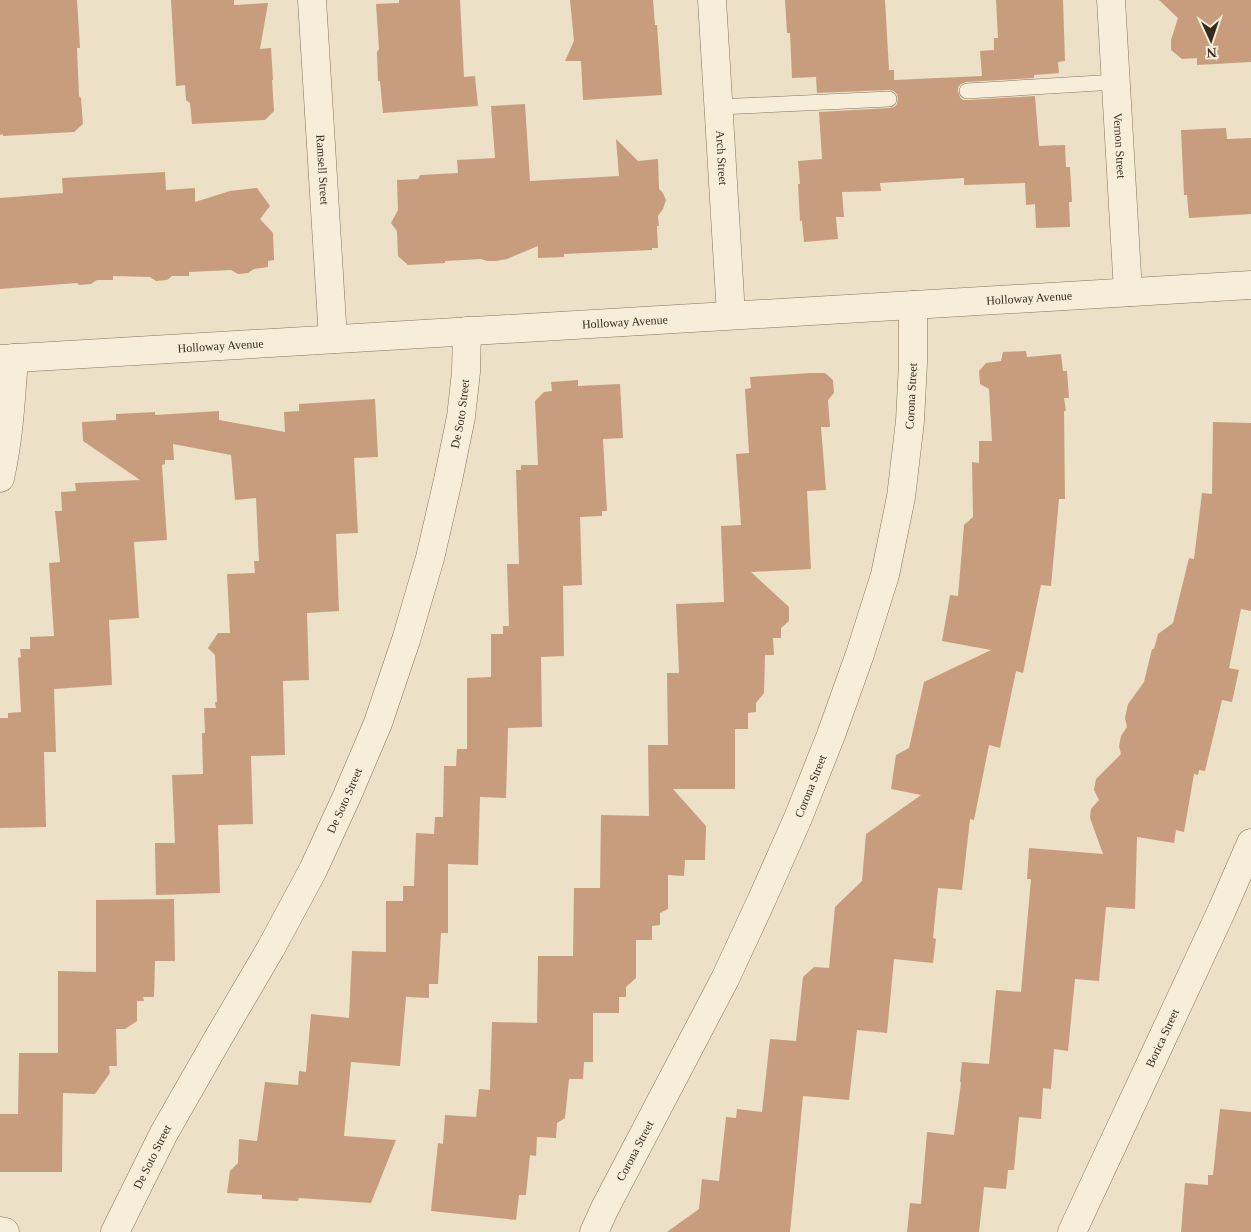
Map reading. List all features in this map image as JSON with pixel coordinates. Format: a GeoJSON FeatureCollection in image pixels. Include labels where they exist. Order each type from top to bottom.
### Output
{"type":"FeatureCollection","features":[{"type":"Feature","properties":{"kind":"street","name":"Ramsell Street"},"geometry":{"type":"LineString","coordinates":[[312,0],[333,340]]}},
{"type":"Feature","properties":{"kind":"street","name":"Arch Street"},"geometry":{"type":"LineString","coordinates":[[712,0],[731,315]]}},
{"type":"Feature","properties":{"kind":"street","name":"Vernon Street"},"geometry":{"type":"LineString","coordinates":[[1111,0],[1128,292]]}},
{"type":"Feature","properties":{"kind":"street","name":"Holloway Avenue"},"geometry":{"type":"LineString","coordinates":[[7,359],[1251,285]]}},
{"type":"Feature","properties":{"kind":"street","name":"Corona Street"},"geometry":{"type":"LineString","coordinates":[[594,1232],[725,979],[763,897],[798,818],[831,735],[860,654],[885,575],[901,497],[910,421],[914,363],[914,304]]}},
{"type":"Feature","properties":{"kind":"street","name":"De Soto Street"},"geometry":{"type":"LineString","coordinates":[[116,1232],[164,1133],[271,948],[313,870],[378,723],[409,630],[430,558],[448,480],[461,416],[466,372],[467,331]]}},
{"type":"Feature","properties":{"kind":"street"},"geometry":{"type":"LineString","coordinates":[[0,478],[4,462],[10,413],[7,359]]}},
{"type":"Feature","properties":{"kind":"street","name":"Borica Street"},"geometry":{"type":"LineString","coordinates":[[1072,1232],[1222,910],[1251,843]]}},
{"type":"Feature","properties":{"kind":"street"},"geometry":{"type":"LineString","coordinates":[[0,1232],[5,1232]]}},
{"type":"Feature","properties":{"kind":"lane"},"geometry":{"type":"LineString","coordinates":[[967,91],[1116,82]]}},
{"type":"Feature","properties":{"kind":"lane"},"geometry":{"type":"LineString","coordinates":[[718,107],[889,98]]}},
{"type":"Feature","properties":{"kind":"building"},"geometry":{"type":"Polygon","coordinates":[[[0,0],[77,0],[80,48],[77,48],[79,96],[81,98],[83,124],[74,132],[0,135],[0,0]]]}},
{"type":"Feature","properties":{"kind":"building"},"geometry":{"type":"Polygon","coordinates":[[[171,0],[234,0],[234,5],[268,3],[260,49],[271,48],[274,111],[265,120],[192,124],[190,103],[186,100],[185,85],[176,86],[171,0]]]}},
{"type":"Feature","properties":{"kind":"building"},"geometry":{"type":"Polygon","coordinates":[[[399,0],[460,0],[464,77],[475,76],[478,106],[383,113],[380,81],[378,81],[377,52],[379,49],[376,4],[399,3],[399,0]]]}},
{"type":"Feature","properties":{"kind":"building"},"geometry":{"type":"Polygon","coordinates":[[[570,0],[653,0],[655,25],[657,25],[662,95],[583,100],[581,61],[565,61],[574,41],[570,0]]]}},
{"type":"Feature","properties":{"kind":"building"},"geometry":{"type":"Polygon","coordinates":[[[785,0],[885,0],[889,70],[894,70],[894,80],[982,76],[980,51],[994,50],[994,38],[998,38],[996,0],[1063,0],[1065,61],[1058,62],[1059,73],[1034,75],[1034,78],[966,82],[958,87],[958,91],[963,100],[1035,96],[1039,146],[1065,145],[1066,167],[1070,167],[1072,202],[1069,202],[1070,227],[1036,228],[1035,204],[1026,205],[1025,183],[964,185],[964,178],[880,183],[881,191],[842,192],[844,217],[836,217],[838,239],[804,242],[802,221],[800,221],[798,161],[822,159],[819,112],[889,108],[897,104],[898,98],[894,91],[889,90],[817,93],[816,77],[792,78],[790,33],[787,33],[785,0]]]}},
{"type":"Feature","properties":{"kind":"building"},"geometry":{"type":"Polygon","coordinates":[[[1159,0],[1251,0],[1251,62],[1197,65],[1197,58],[1182,59],[1171,50],[1171,40],[1178,18],[1159,0]]]}},
{"type":"Feature","properties":{"kind":"building"},"geometry":{"type":"Polygon","coordinates":[[[525,104],[530,181],[619,176],[616,139],[638,161],[658,159],[659,189],[666,200],[658,216],[658,248],[652,248],[652,250],[564,254],[564,257],[538,258],[538,246],[507,259],[496,261],[481,259],[408,265],[398,256],[397,231],[391,223],[398,210],[397,180],[418,179],[420,175],[458,173],[457,160],[495,158],[491,106],[525,104]]]}},
{"type":"Feature","properties":{"kind":"building"},"geometry":{"type":"Polygon","coordinates":[[[1226,128],[1227,139],[1251,138],[1251,214],[1189,218],[1187,195],[1184,195],[1181,130],[1226,128]]]}},
{"type":"Feature","properties":{"kind":"building"},"geometry":{"type":"Polygon","coordinates":[[[165,172],[166,190],[195,188],[195,202],[230,191],[257,188],[270,206],[260,219],[273,233],[274,260],[268,261],[268,267],[238,274],[231,270],[189,272],[189,276],[172,276],[167,280],[156,281],[150,277],[113,276],[113,280],[97,280],[91,284],[79,285],[77,283],[0,289],[0,198],[63,193],[62,178],[165,172]]]}},
{"type":"Feature","properties":{"kind":"building"},"geometry":{"type":"Polygon","coordinates":[[[1026,351],[1027,357],[1061,354],[1063,371],[1067,371],[1069,398],[1064,398],[1066,411],[1064,411],[1065,499],[1059,499],[1051,586],[1041,585],[1023,673],[1016,671],[1000,748],[989,745],[974,820],[970,819],[962,890],[938,888],[933,938],[936,939],[933,963],[894,959],[887,1033],[857,1030],[849,1100],[803,1096],[790,1232],[667,1232],[699,1209],[702,1179],[719,1181],[726,1117],[736,1118],[737,1109],[762,1112],[770,1039],[796,1041],[803,977],[814,967],[829,968],[835,907],[862,881],[866,834],[921,795],[891,789],[896,755],[909,748],[924,682],[991,650],[942,641],[950,595],[958,596],[964,525],[973,517],[972,462],[979,463],[979,441],[992,441],[989,389],[980,384],[979,371],[986,363],[1001,361],[1003,352],[1026,351]]]}},
{"type":"Feature","properties":{"kind":"building"},"geometry":{"type":"Polygon","coordinates":[[[825,373],[833,380],[834,393],[828,400],[830,427],[821,427],[826,490],[807,491],[811,569],[751,572],[789,607],[789,621],[781,628],[781,638],[773,638],[774,655],[765,655],[764,693],[756,703],[756,712],[748,713],[748,729],[735,729],[735,789],[673,789],[706,826],[705,860],[685,860],[684,876],[668,875],[668,909],[660,913],[660,925],[652,926],[652,940],[636,940],[636,978],[626,987],[626,997],[619,997],[619,1013],[593,1013],[593,1062],[584,1062],[583,1079],[569,1079],[565,1118],[557,1123],[556,1138],[537,1137],[536,1156],[530,1155],[526,1195],[519,1195],[516,1220],[431,1211],[438,1143],[443,1144],[445,1115],[476,1117],[479,1089],[490,1090],[492,1022],[537,1023],[538,956],[573,956],[574,888],[600,888],[601,815],[649,816],[648,745],[668,745],[667,673],[679,673],[676,604],[724,602],[721,526],[741,525],[736,454],[749,453],[745,389],[751,388],[750,377],[825,373]]]}},
{"type":"Feature","properties":{"kind":"building"},"geometry":{"type":"Polygon","coordinates":[[[578,380],[578,386],[620,384],[623,438],[603,439],[607,511],[602,511],[602,516],[580,517],[582,585],[563,586],[564,656],[541,657],[542,727],[508,728],[506,798],[480,797],[478,865],[448,864],[448,933],[441,933],[438,984],[429,984],[429,998],[406,997],[400,1066],[351,1062],[344,1136],[396,1140],[371,1203],[299,1198],[298,1201],[262,1199],[262,1195],[227,1193],[230,1171],[238,1163],[239,1139],[257,1141],[265,1082],[298,1085],[299,1071],[306,1072],[311,1014],[349,1018],[352,951],[386,952],[386,901],[403,901],[403,886],[414,886],[416,833],[434,834],[435,817],[443,817],[444,766],[456,766],[457,749],[467,749],[467,678],[491,677],[491,634],[503,634],[503,626],[509,626],[507,564],[519,564],[516,470],[521,470],[521,465],[538,465],[535,401],[544,392],[552,391],[551,382],[578,380]]]}},
{"type":"Feature","properties":{"kind":"building"},"geometry":{"type":"Polygon","coordinates":[[[375,399],[378,457],[354,458],[358,533],[336,534],[339,611],[307,613],[309,680],[283,681],[285,755],[251,756],[253,824],[218,825],[220,893],[156,895],[155,843],[175,843],[172,775],[203,774],[202,733],[205,733],[204,708],[216,708],[215,702],[217,702],[215,655],[208,648],[218,633],[230,633],[227,574],[255,573],[254,561],[259,561],[256,498],[235,500],[231,455],[173,444],[174,460],[165,460],[165,464],[162,465],[167,540],[134,542],[139,618],[109,620],[112,685],[54,689],[56,752],[44,752],[46,827],[0,828],[0,718],[8,718],[8,713],[21,712],[18,658],[21,657],[20,649],[30,649],[30,637],[54,636],[49,563],[60,562],[55,511],[62,511],[61,492],[76,491],[75,483],[140,480],[83,441],[82,422],[116,420],[116,414],[155,412],[155,415],[219,411],[219,420],[285,432],[284,412],[299,411],[299,404],[375,399]]]}},
{"type":"Feature","properties":{"kind":"building"},"geometry":{"type":"Polygon","coordinates":[[[1213,422],[1251,423],[1251,611],[1241,609],[1229,668],[1239,670],[1232,702],[1222,700],[1205,771],[1199,770],[1198,775],[1194,774],[1184,832],[1176,830],[1174,843],[1137,837],[1135,909],[1106,907],[1099,981],[1075,979],[1068,1051],[1054,1049],[1051,1089],[1043,1088],[1041,1119],[1019,1117],[1014,1170],[1008,1170],[1006,1189],[984,1187],[979,1232],[907,1232],[910,1203],[921,1204],[927,1132],[954,1135],[962,1062],[989,1064],[996,990],[1021,992],[1031,879],[1027,879],[1029,848],[1103,854],[1090,818],[1091,809],[1099,800],[1094,790],[1096,779],[1121,754],[1119,746],[1121,736],[1127,727],[1125,718],[1128,704],[1144,682],[1152,649],[1154,649],[1158,634],[1173,623],[1189,558],[1194,559],[1202,493],[1212,494],[1213,422]]]}},
{"type":"Feature","properties":{"kind":"building"},"geometry":{"type":"Polygon","coordinates":[[[174,899],[175,961],[155,961],[154,997],[143,997],[144,1001],[137,1001],[137,1021],[125,1029],[116,1029],[117,1066],[109,1066],[110,1073],[95,1094],[63,1093],[62,1172],[0,1172],[0,1114],[18,1114],[19,1053],[58,1053],[58,971],[96,972],[96,900],[174,899]]]}},
{"type":"Feature","properties":{"kind":"building"},"geometry":{"type":"Polygon","coordinates":[[[1220,1109],[1251,1112],[1251,1232],[1181,1232],[1185,1183],[1208,1185],[1208,1175],[1213,1175],[1220,1109]]]}}]}
